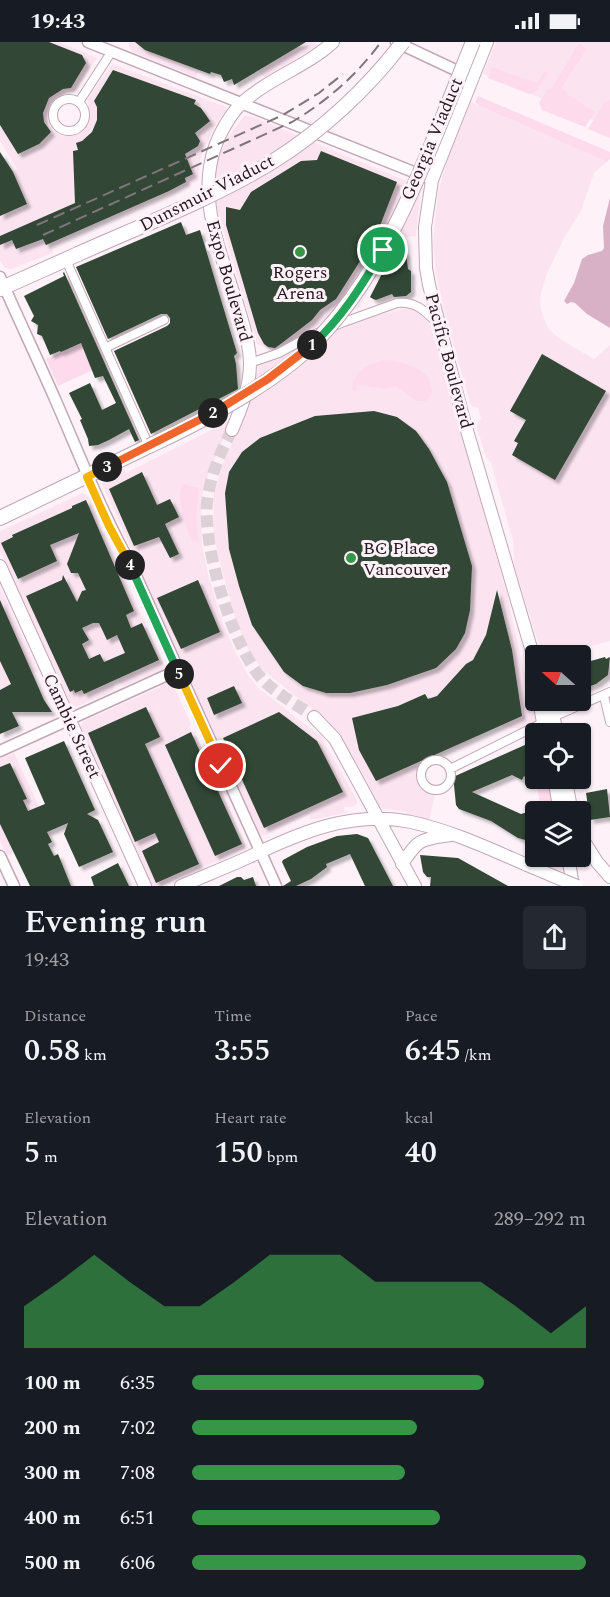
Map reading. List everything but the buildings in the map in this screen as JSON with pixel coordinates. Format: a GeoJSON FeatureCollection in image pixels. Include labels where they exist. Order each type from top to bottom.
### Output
{"type":"FeatureCollection","features":[{"type":"Feature","properties":{"kind":"main road","name":"Expo Boulevard"},"geometry":{"type":"LineString","coordinates":[[232,430],[243,403],[250,363],[246,337],[212,221],[208,192],[210,167],[216,145],[226,124],[242,104],[262,87],[308,61],[333,42]]}},
{"type":"Feature","properties":{"kind":"main road","name":"Dunsmuir Viaduct"},"geometry":{"type":"LineString","coordinates":[[1,284],[68,262],[228,186],[271,162],[303,141],[333,116],[389,61],[403,42]]}},
{"type":"Feature","properties":{"kind":"main road","name":"Georgia Viaduct"},"geometry":{"type":"LineString","coordinates":[[0,518],[120,461],[147,442],[221,408],[268,379],[320,338],[365,280],[392,232],[473,42]]}},
{"type":"Feature","properties":{"kind":"main road","name":"Pacific Boulevard"},"geometry":{"type":"LineString","coordinates":[[487,42],[432,180],[426,215],[426,268],[464,417],[530,645]]}},
{"type":"Feature","properties":{"kind":"main road","name":"Cambie Street"},"geometry":{"type":"LineString","coordinates":[[0,566],[145,886]]}},
{"type":"Feature","properties":{"kind":"main road"},"geometry":{"type":"LineString","coordinates":[[314,717],[335,739],[415,886]]}},
{"type":"Feature","properties":{"kind":"main road"},"geometry":{"type":"LineString","coordinates":[[181,886],[320,826],[377,819],[411,822],[454,834],[575,886]]}},
{"type":"Feature","properties":{"kind":"main road"},"geometry":{"type":"LineString","coordinates":[[402,864],[419,841],[454,834]]}},
{"type":"Feature","properties":{"kind":"main road"},"geometry":{"type":"LineString","coordinates":[[591,854],[610,876]]}},
{"type":"Feature","properties":{"kind":"main road"},"geometry":{"type":"LineString","coordinates":[[571,867],[575,886]]}},
{"type":"Feature","properties":{"kind":"street"},"geometry":{"type":"LineString","coordinates":[[88,42],[116,47],[242,104],[432,180]]}},
{"type":"Feature","properties":{"kind":"street"},"geometry":{"type":"LineString","coordinates":[[395,42],[472,78]]}},
{"type":"Feature","properties":{"kind":"street"},"geometry":{"type":"LineString","coordinates":[[79,102],[116,47]]}},
{"type":"Feature","properties":{"kind":"street"},"geometry":{"type":"LineString","coordinates":[[68,262],[147,442]]}},
{"type":"Feature","properties":{"kind":"street"},"geometry":{"type":"LineString","coordinates":[[1,284],[53,394],[87,477],[117,542],[132,567],[276,886]]}},
{"type":"Feature","properties":{"kind":"street"},"geometry":{"type":"LineString","coordinates":[[250,363],[279,353],[310,336],[344,322],[398,303],[405,302],[423,309],[441,328]]}},
{"type":"Feature","properties":{"kind":"street"},"geometry":{"type":"LineString","coordinates":[[105,348],[164,320]]}},
{"type":"Feature","properties":{"kind":"street"},"geometry":{"type":"LineString","coordinates":[[0,751],[178,670]]}},
{"type":"Feature","properties":{"kind":"street"},"geometry":{"type":"LineString","coordinates":[[558,723],[607,694],[610,722]]}},
{"type":"Feature","properties":{"kind":"street"},"geometry":{"type":"LineString","coordinates":[[450,769],[525,732]]}},
{"type":"Feature","properties":{"kind":"street"},"geometry":{"type":"LineString","coordinates":[[0,856],[14,886]]}},
{"type":"Feature","properties":{"kind":"shaded area"},"geometry":{"type":"Polygon","coordinates":[[[0,42],[59,42],[97,58],[75,91],[57,96],[49,106],[48,122],[53,130],[61,135],[75,135],[85,129],[89,119],[88,98],[113,64],[226,107],[227,110],[219,119],[205,146],[200,160],[198,181],[51,246],[53,253],[11,269],[5,268],[0,260],[0,177],[17,169],[0,141],[0,42]]]}},
{"type":"Feature","properties":{"kind":"shaded area"},"geometry":{"type":"Polygon","coordinates":[[[129,42],[181,42],[206,51],[196,77],[133,52],[129,48],[129,42]]]}},
{"type":"Feature","properties":{"kind":"shaded area"},"geometry":{"type":"Polygon","coordinates":[[[228,42],[313,42],[318,45],[265,78],[228,42]]]}},
{"type":"Feature","properties":{"kind":"shaded area"},"geometry":{"type":"Polygon","coordinates":[[[496,42],[610,42],[610,127],[483,74],[496,42]]]}},
{"type":"Feature","properties":{"kind":"shaded area"},"geometry":{"type":"Polygon","coordinates":[[[579,43],[587,49],[561,88],[595,112],[585,127],[542,110],[539,103],[548,89],[551,89],[579,43]]]}},
{"type":"Feature","properties":{"kind":"shaded area"},"geometry":{"type":"Polygon","coordinates":[[[492,67],[537,83],[545,71],[548,73],[537,90],[529,94],[488,78],[492,67]]]}},
{"type":"Feature","properties":{"kind":"shaded area"},"geometry":{"type":"Polygon","coordinates":[[[478,96],[610,152],[610,159],[607,162],[480,106],[475,102],[478,96]]]}},
{"type":"Feature","properties":{"kind":"shaded area"},"geometry":{"type":"Polygon","coordinates":[[[610,100],[610,138],[588,129],[605,101],[610,100]]]}},
{"type":"Feature","properties":{"kind":"shaded area"},"geometry":{"type":"Polygon","coordinates":[[[471,102],[607,162],[594,173],[581,211],[564,238],[546,276],[540,297],[541,310],[546,324],[560,339],[594,359],[610,345],[610,641],[591,646],[539,645],[514,565],[513,541],[491,463],[486,457],[477,428],[477,423],[481,419],[478,408],[470,403],[436,274],[433,242],[438,192],[447,161],[471,102]]]}},
{"type":"Feature","properties":{"kind":"shaded area","name":"Rogers Arena"},"geometry":{"type":"Polygon","coordinates":[[[244,116],[251,116],[416,185],[421,191],[416,236],[396,238],[359,308],[274,349],[257,344],[216,204],[215,177],[218,157],[228,137],[244,116]]]}},
{"type":"Feature","properties":{"kind":"shaded area"},"geometry":{"type":"Polygon","coordinates":[[[610,198],[610,328],[587,314],[575,303],[567,304],[564,301],[574,283],[582,259],[604,248],[603,226],[610,198]]]}},
{"type":"Feature","properties":{"kind":"shaded area"},"geometry":{"type":"Polygon","coordinates":[[[409,308],[423,315],[431,327],[506,590],[525,676],[525,711],[536,711],[537,714],[535,720],[525,723],[525,726],[519,729],[501,726],[420,765],[416,776],[419,785],[435,795],[429,821],[407,816],[407,812],[380,808],[337,732],[264,671],[250,653],[236,621],[213,527],[214,494],[222,466],[245,413],[259,366],[293,352],[333,328],[409,308]]]}},
{"type":"Feature","properties":{"kind":"shaded area"},"geometry":{"type":"Polygon","coordinates":[[[94,337],[106,364],[58,386],[46,359],[94,337]]]}},
{"type":"Feature","properties":{"kind":"shaded area"},"geometry":{"type":"Polygon","coordinates":[[[383,360],[400,362],[416,368],[428,378],[432,394],[426,401],[416,401],[396,386],[386,389],[358,385],[356,391],[352,390],[355,378],[362,369],[383,360]]]}},
{"type":"Feature","properties":{"kind":"shaded area"},"geometry":{"type":"Polygon","coordinates":[[[231,420],[204,485],[201,504],[202,546],[222,621],[248,675],[258,688],[321,736],[357,800],[357,804],[353,807],[344,807],[344,811],[350,812],[311,820],[309,815],[263,836],[255,832],[151,601],[141,571],[102,484],[104,478],[123,468],[126,473],[231,420]]]}},
{"type":"Feature","properties":{"kind":"shaded area"},"geometry":{"type":"Polygon","coordinates":[[[182,484],[199,488],[196,518],[199,542],[192,541],[184,520],[180,506],[182,484]]]}},
{"type":"Feature","properties":{"kind":"shaded area"},"geometry":{"type":"Polygon","coordinates":[[[83,493],[89,497],[100,521],[98,526],[105,533],[166,669],[159,674],[154,673],[124,686],[118,682],[114,684],[114,691],[75,707],[69,703],[0,551],[0,531],[83,493]]]}},
{"type":"Feature","properties":{"kind":"shaded area"},"geometry":{"type":"Polygon","coordinates":[[[0,587],[38,671],[0,689],[0,587]]]}},
{"type":"Feature","properties":{"kind":"shaded area"},"geometry":{"type":"Polygon","coordinates":[[[171,680],[191,724],[189,727],[195,732],[246,846],[161,886],[152,886],[80,726],[84,721],[160,687],[162,682],[171,680]]]}},
{"type":"Feature","properties":{"kind":"shaded area"},"geometry":{"type":"Polygon","coordinates":[[[14,753],[52,834],[7,856],[0,841],[0,759],[14,753]]]}},
{"type":"Feature","properties":{"kind":"shaded area"},"geometry":{"type":"Polygon","coordinates":[[[538,789],[551,789],[553,801],[539,801],[538,789]]]}},
{"type":"Feature","properties":{"kind":"tunnel"},"geometry":{"type":"LineString","coordinates":[[232,430],[216,465],[207,503],[210,544],[222,595],[240,643],[262,679],[314,717]]}},
{"type":"Feature","properties":{"kind":"railway"},"geometry":{"type":"LineString","coordinates":[[43,235],[292,122],[341,86],[381,42]]}},
{"type":"Feature","properties":{"kind":"railway"},"geometry":{"type":"LineString","coordinates":[[37,225],[283,115],[319,93],[343,74]]}},
{"type":"Feature","properties":{"kind":"place","name":"Rogers Arena"},"geometry":{"type":"Point","coordinates":[300,252]}},
{"type":"Feature","properties":{"kind":"place","name":"BC Place Vancouver"},"geometry":{"type":"Point","coordinates":[351,558]}},
{"type":"Feature","properties":{"kind":"route"},"geometry":{"type":"LineString","coordinates":[[221,766],[132,567],[117,542],[87,477],[221,408],[296,359],[320,338],[336,319],[365,280],[383,250]]}}]}
